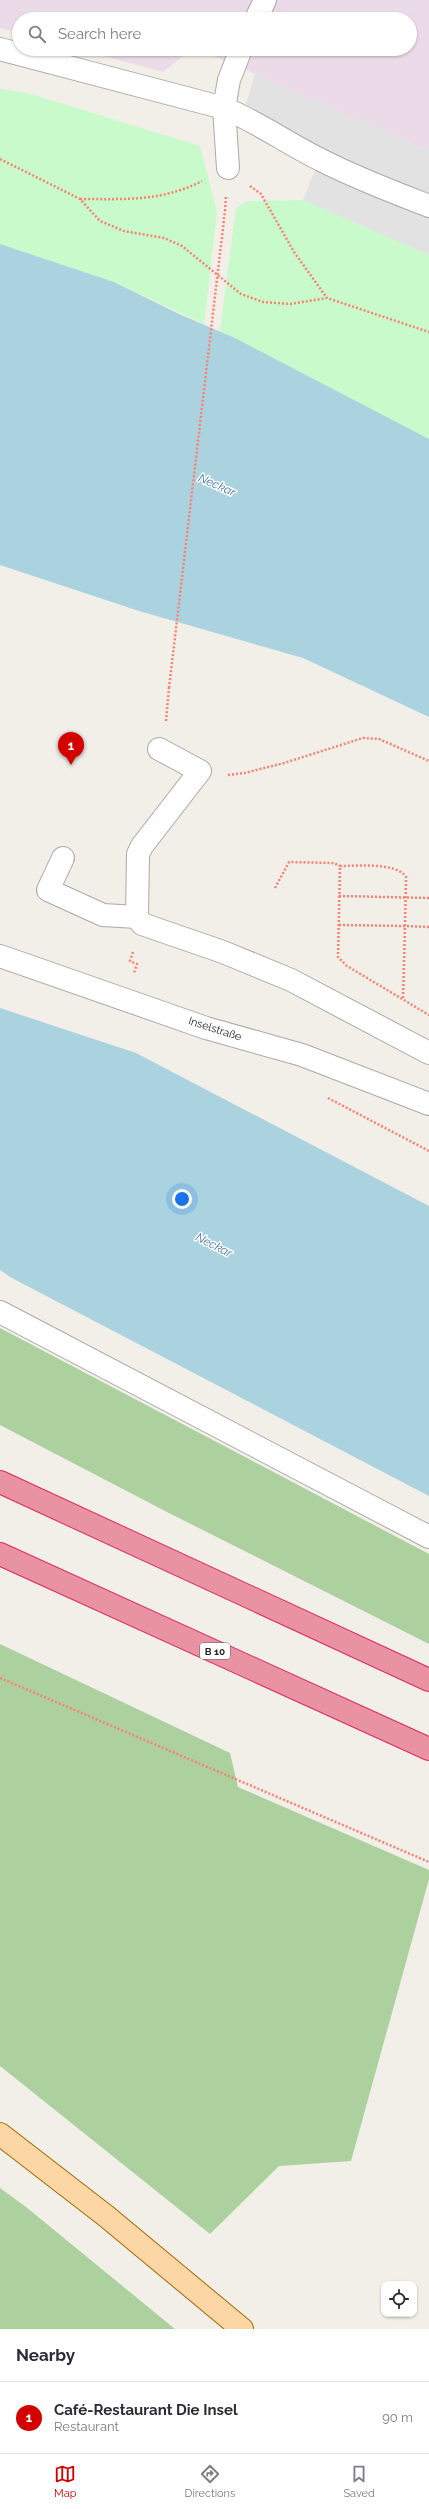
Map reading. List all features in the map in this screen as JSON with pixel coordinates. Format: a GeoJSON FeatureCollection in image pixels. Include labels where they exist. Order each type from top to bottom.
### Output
{"type":"FeatureCollection","features":[{"type":"Feature","properties":{"kind":"highway"},"geometry":{"type":"LineString","coordinates":[[0,1482],[429,1680]]}},
{"type":"Feature","properties":{"kind":"highway","name":"B 10"},"geometry":{"type":"LineString","coordinates":[[0,1554],[429,1749]]}},
{"type":"Feature","properties":{"kind":"main road"},"geometry":{"type":"LineString","coordinates":[[0,2134],[106,2216],[242,2329]]}},
{"type":"Feature","properties":{"kind":"street"},"geometry":{"type":"LineString","coordinates":[[259,12],[265,0]]}},
{"type":"Feature","properties":{"kind":"street"},"geometry":{"type":"LineString","coordinates":[[0,48],[12,51]]}},
{"type":"Feature","properties":{"kind":"street"},"geometry":{"type":"LineString","coordinates":[[30,56],[224,108],[243,116],[349,174],[429,206]]}},
{"type":"Feature","properties":{"kind":"street"},"geometry":{"type":"LineString","coordinates":[[228,168],[224,108],[229,80],[238,56]]}},
{"type":"Feature","properties":{"kind":"street"},"geometry":{"type":"LineString","coordinates":[[139,920],[138,854],[146,840],[200,772],[159,749]]}},
{"type":"Feature","properties":{"kind":"street"},"geometry":{"type":"LineString","coordinates":[[62,858],[48,890],[103,915],[139,920],[291,980],[429,1053]]}},
{"type":"Feature","properties":{"kind":"street","name":"Inselstraße"},"geometry":{"type":"LineString","coordinates":[[0,956],[125,998],[206,1028],[302,1055],[429,1104]]}},
{"type":"Feature","properties":{"kind":"street"},"geometry":{"type":"LineString","coordinates":[[0,1312],[429,1537]]}},
{"type":"Feature","properties":{"kind":"path"},"geometry":{"type":"LineString","coordinates":[[0,159],[80,199],[100,221],[124,231],[164,238],[182,246],[241,294],[263,302],[290,304],[327,298],[429,332]]}},
{"type":"Feature","properties":{"kind":"path"},"geometry":{"type":"LineString","coordinates":[[80,199],[145,199],[168,195],[190,187],[228,168],[261,194],[294,252],[327,298]]}},
{"type":"Feature","properties":{"kind":"path"},"geometry":{"type":"LineString","coordinates":[[169,688],[225,211]]}},
{"type":"Feature","properties":{"kind":"path"},"geometry":{"type":"LineString","coordinates":[[200,772],[216,776],[245,773],[284,764],[363,738],[379,740],[429,761]]}},
{"type":"Feature","properties":{"kind":"path"},"geometry":{"type":"LineString","coordinates":[[275,888],[289,862],[334,863],[340,866],[396,869],[406,877],[402,1000]]}},
{"type":"Feature","properties":{"kind":"path"},"geometry":{"type":"LineString","coordinates":[[340,866],[338,957],[342,962],[402,1000],[429,1015]]}},
{"type":"Feature","properties":{"kind":"path"},"geometry":{"type":"LineString","coordinates":[[339,896],[429,898]]}},
{"type":"Feature","properties":{"kind":"path"},"geometry":{"type":"LineString","coordinates":[[125,998],[137,964],[130,961],[139,920]]}},
{"type":"Feature","properties":{"kind":"path"},"geometry":{"type":"LineString","coordinates":[[339,925],[429,927]]}},
{"type":"Feature","properties":{"kind":"path"},"geometry":{"type":"LineString","coordinates":[[0,1678],[429,1862]]}},
{"type":"Feature","properties":{"kind":"shaded area"},"geometry":{"type":"Polygon","coordinates":[[[0,0],[429,0],[429,151],[214,56],[417,56],[417,12],[12,12],[12,31],[0,28],[0,0]]]}},
{"type":"Feature","properties":{"kind":"shaded area"},"geometry":{"type":"Polygon","coordinates":[[[103,56],[183,56],[163,72],[103,56]]]}},
{"type":"Feature","properties":{"kind":"shaded area"},"geometry":{"type":"Polygon","coordinates":[[[255,74],[429,151],[429,255],[303,200],[323,150],[246,104],[255,74]]]}},
{"type":"Feature","properties":{"kind":"green space"},"geometry":{"type":"Polygon","coordinates":[[[0,89],[28,93],[200,146],[217,212],[204,324],[114,282],[0,244],[0,89]]]}},
{"type":"Feature","properties":{"kind":"green space"},"geometry":{"type":"Polygon","coordinates":[[[303,200],[429,255],[429,439],[220,331],[236,208],[248,201],[303,200]]]}},
{"type":"Feature","properties":{"kind":"green space"},"geometry":{"type":"Polygon","coordinates":[[[0,1328],[429,1554],[429,1644],[165,1511],[0,1425],[0,1328]]]}},
{"type":"Feature","properties":{"kind":"green space"},"geometry":{"type":"Polygon","coordinates":[[[0,1644],[230,1753],[238,1787],[429,1870],[429,1879],[351,2161],[279,2166],[210,2234],[0,2066],[0,1644]]]}},
{"type":"Feature","properties":{"kind":"green space"},"geometry":{"type":"Polygon","coordinates":[[[0,2188],[26,2207],[175,2329],[0,2329],[0,2188]]]}},
{"type":"Feature","properties":{"kind":"water","name":"Neckar"},"geometry":{"type":"Polygon","coordinates":[[[0,244],[114,282],[179,314],[235,338],[429,439],[429,717],[303,658],[139,611],[0,565],[0,244]]]}},
{"type":"Feature","properties":{"kind":"water","name":"Neckar"},"geometry":{"type":"Polygon","coordinates":[[[0,1008],[136,1053],[429,1206],[429,1496],[10,1277],[0,1270],[0,1008]]]}},
{"type":"Feature","properties":{"kind":"place","name":"Café-Restaurant Die Insel"},"geometry":{"type":"Point","coordinates":[71,765]}}]}
